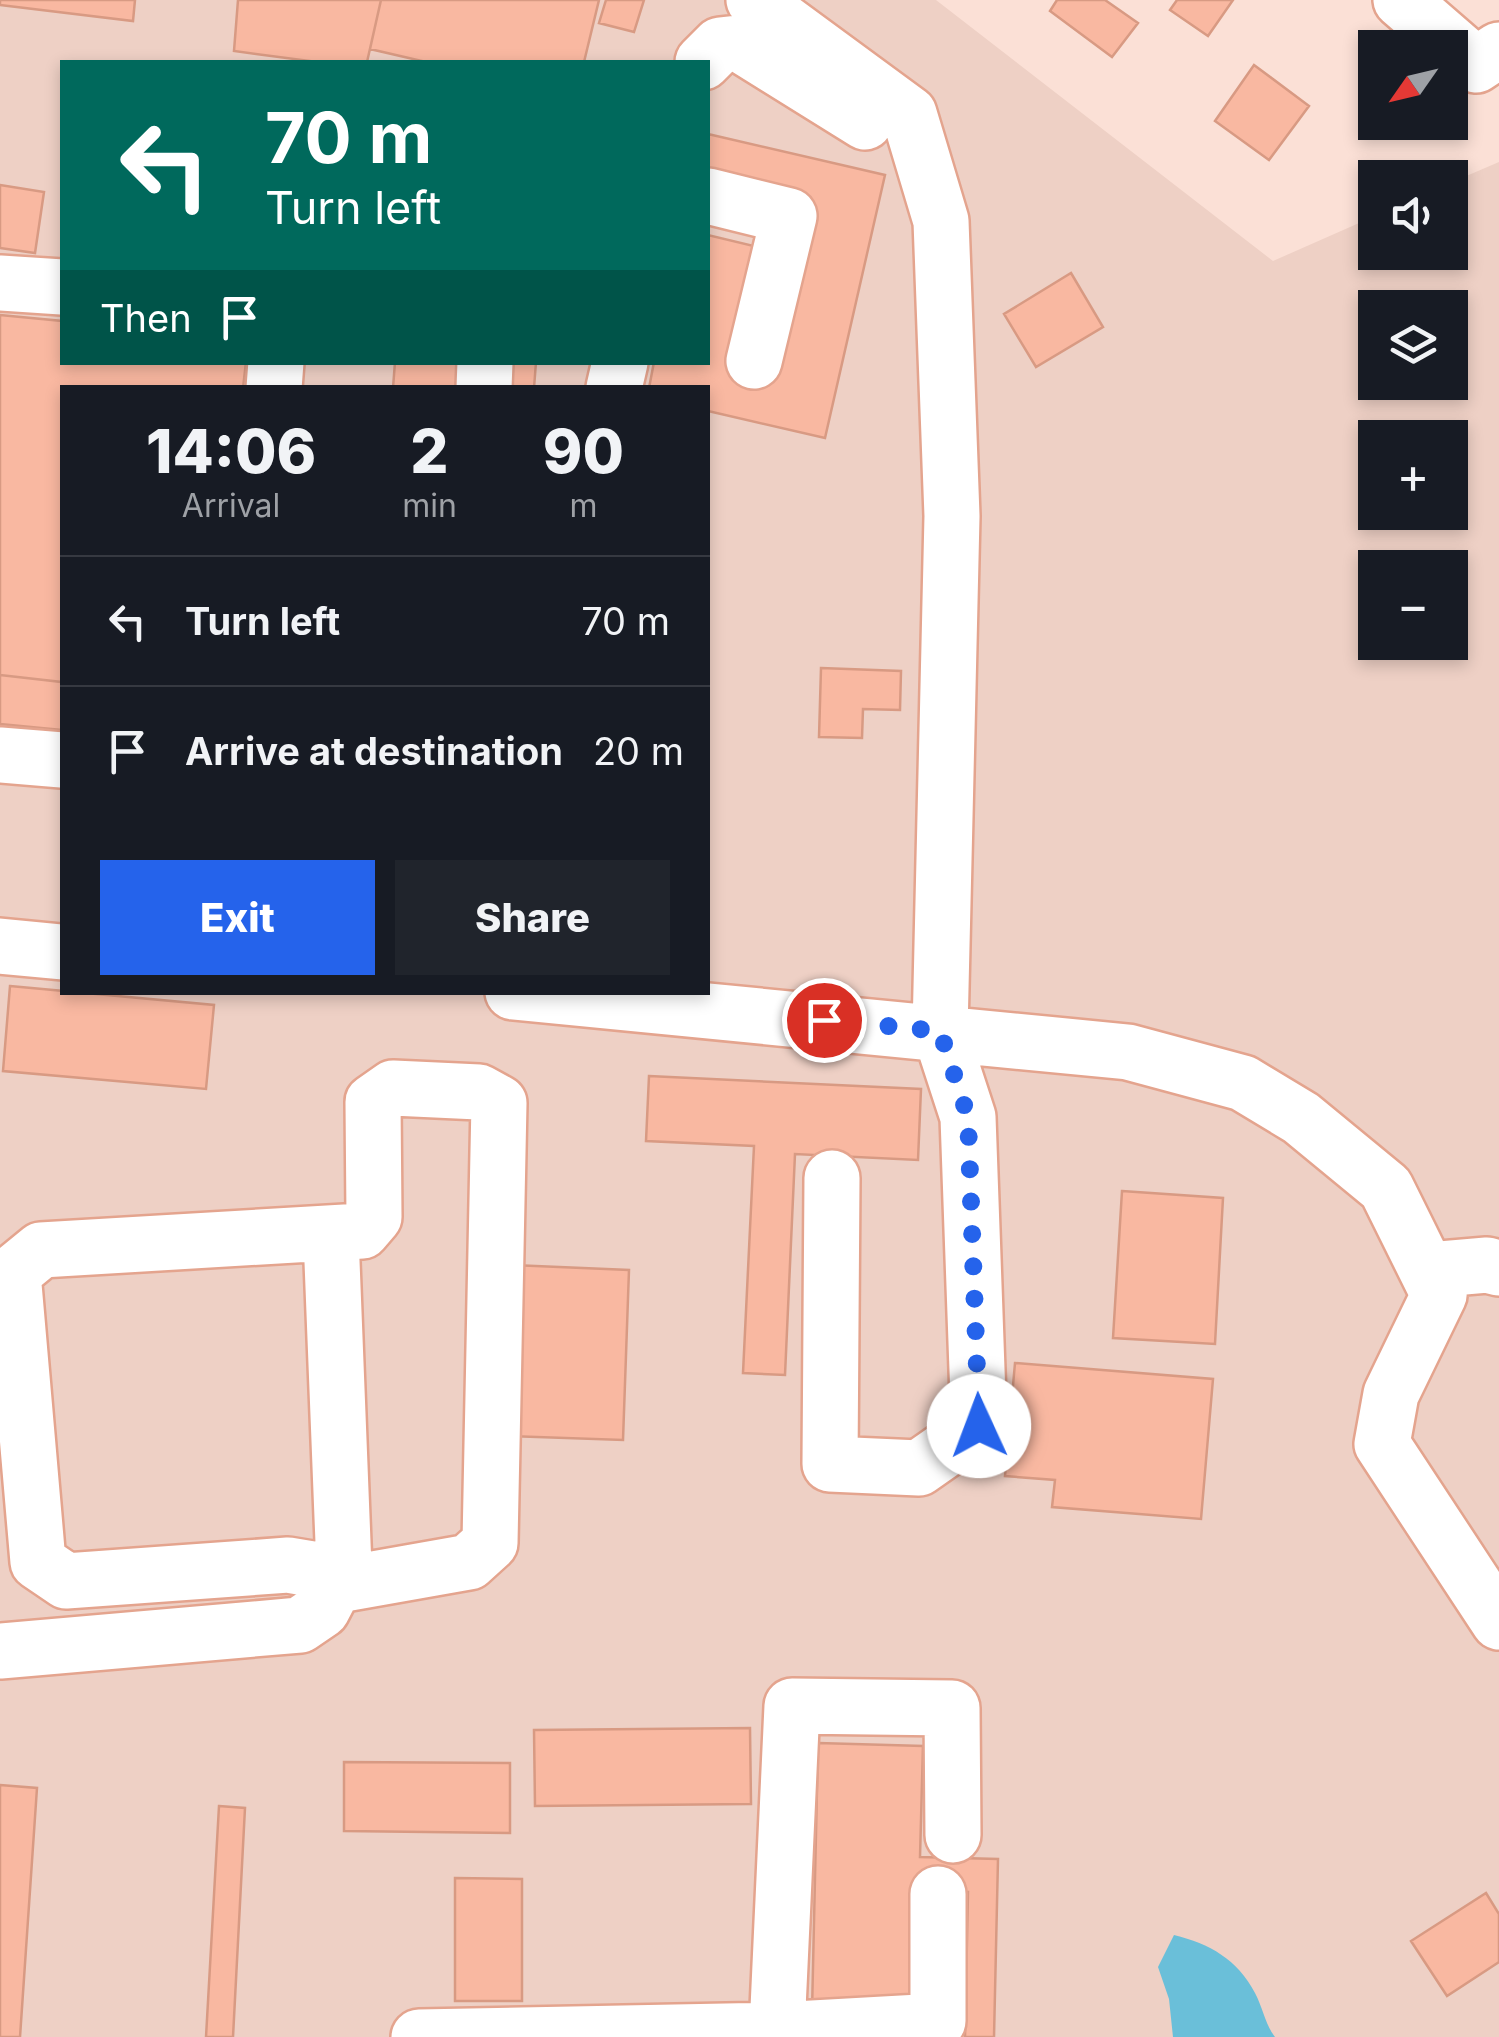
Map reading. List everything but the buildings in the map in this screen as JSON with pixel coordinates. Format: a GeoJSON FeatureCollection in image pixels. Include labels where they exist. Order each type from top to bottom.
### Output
{"type":"FeatureCollection","features":[{"type":"Feature","properties":{"kind":"street"},"geometry":{"type":"LineString","coordinates":[[754,0],[908,114],[941,221],[952,516],[940,1031],[968,1117],[979,1426],[918,1468],[830,1464],[832,1178]]}},
{"type":"Feature","properties":{"kind":"street"},"geometry":{"type":"LineString","coordinates":[[1401,0],[1476,48]]}},
{"type":"Feature","properties":{"kind":"street"},"geometry":{"type":"LineString","coordinates":[[705,60],[720,45],[738,43],[864,122],[892,126],[908,114]]}},
{"type":"Feature","properties":{"kind":"street"},"geometry":{"type":"LineString","coordinates":[[710,196],[789,216],[754,362]]}},
{"type":"Feature","properties":{"kind":"street"},"geometry":{"type":"LineString","coordinates":[[0,283],[60,288]]}},
{"type":"Feature","properties":{"kind":"street"},"geometry":{"type":"LineString","coordinates":[[0,755],[60,760]]}},
{"type":"Feature","properties":{"kind":"street"},"geometry":{"type":"LineString","coordinates":[[0,946],[60,952]]}},
{"type":"Feature","properties":{"kind":"street"},"geometry":{"type":"LineString","coordinates":[[546,995],[1128,1052],[1243,1084],[1302,1118],[1386,1188],[1429,1270],[1439,1296],[1391,1394],[1382,1444],[1499,1622]]}},
{"type":"Feature","properties":{"kind":"street"},"geometry":{"type":"LineString","coordinates":[[393,1088],[480,1092],[499,1103],[490,1543],[469,1562],[339,1585],[312,1569],[288,1565],[66,1581],[38,1562],[12,1273],[41,1250],[331,1236],[362,1231],[374,1217],[373,1102],[393,1088]]}},
{"type":"Feature","properties":{"kind":"street"},"geometry":{"type":"LineString","coordinates":[[0,1651],[300,1625],[322,1610],[339,1585],[344,1568],[331,1236]]}},
{"type":"Feature","properties":{"kind":"street"},"geometry":{"type":"LineString","coordinates":[[1429,1270],[1499,1268]]}},
{"type":"Feature","properties":{"kind":"street"},"geometry":{"type":"LineString","coordinates":[[776,2030],[792,1706],[952,1708],[953,1835]]}},
{"type":"Feature","properties":{"kind":"street"},"geometry":{"type":"LineString","coordinates":[[419,2037],[776,2030],[938,2021],[938,1894]]}},
{"type":"Feature","properties":{"kind":"shaded area"},"geometry":{"type":"Polygon","coordinates":[[[0,0],[936,0],[1273,261],[1358,224],[1358,270],[1468,270],[1468,175],[1499,162],[1499,2037],[0,2037],[0,0]]]}},
{"type":"Feature","properties":{"kind":"water"},"geometry":{"type":"Polygon","coordinates":[[[1174,1935],[1211,1948],[1240,1971],[1275,2037],[1173,2037],[1169,1999],[1158,1967],[1174,1935]]]}},
{"type":"Feature","properties":{"kind":"route"},"geometry":{"type":"LineString","coordinates":[[824,1020],[940,1031],[968,1117],[979,1426]]}}]}
